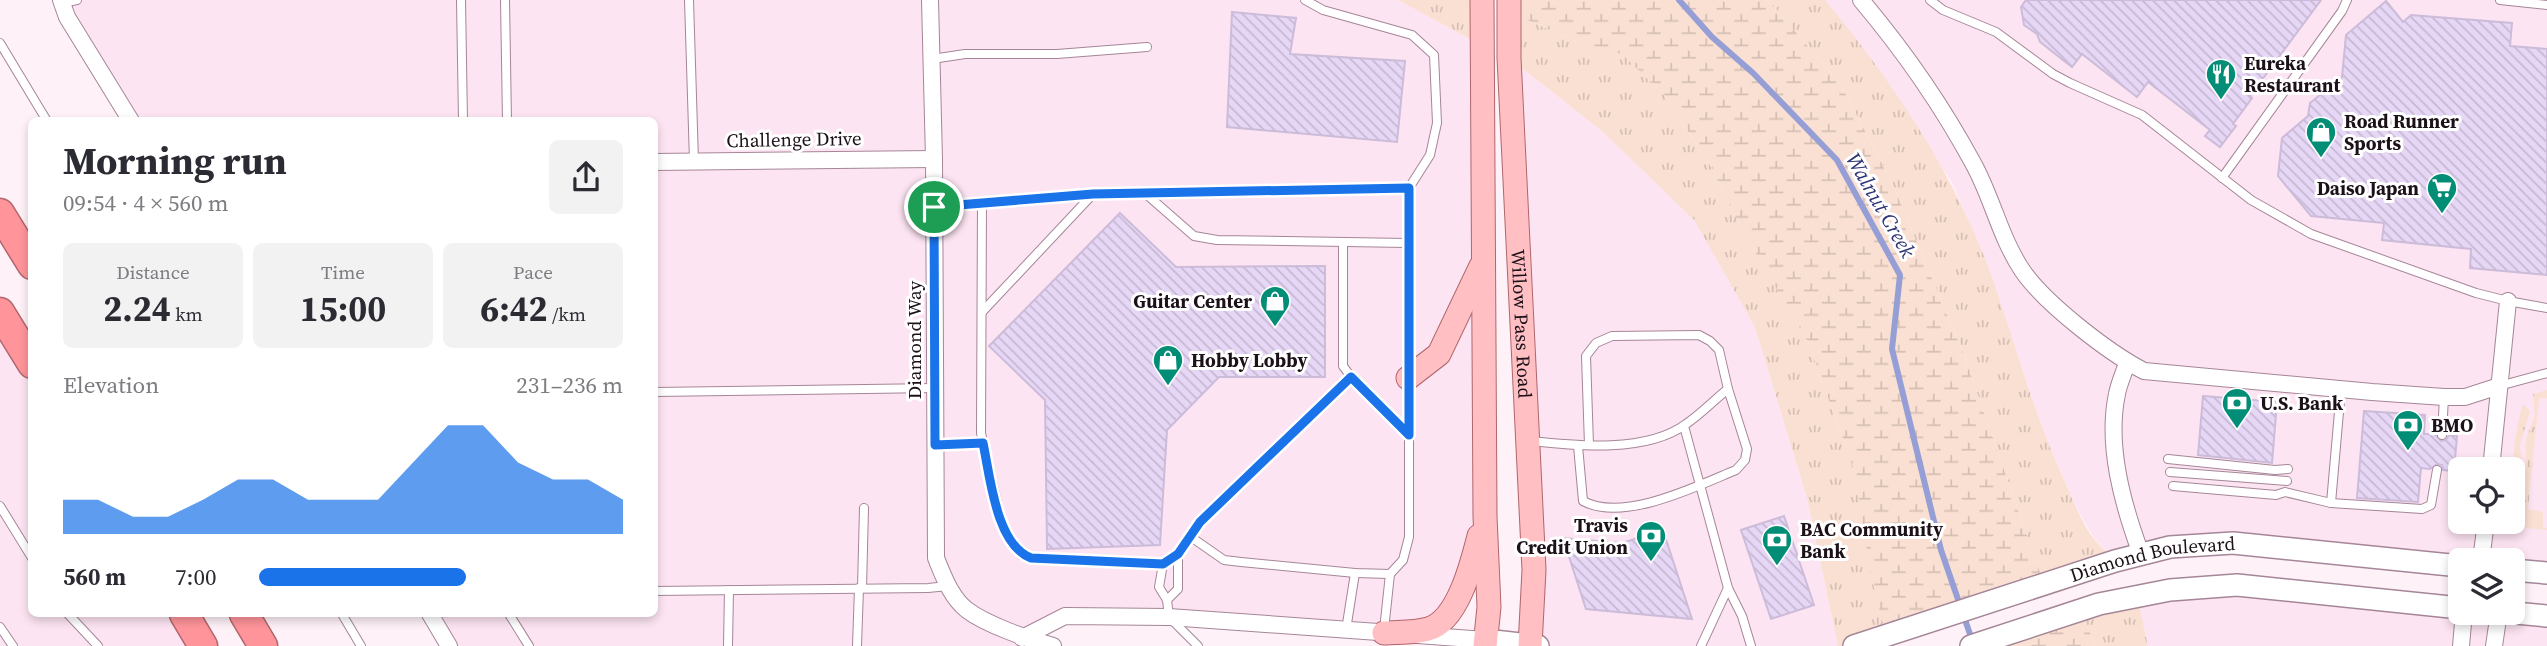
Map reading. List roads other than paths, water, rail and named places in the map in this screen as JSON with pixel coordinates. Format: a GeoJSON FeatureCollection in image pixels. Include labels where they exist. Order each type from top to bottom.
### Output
{"type":"FeatureCollection","features":[{"type":"Feature","properties":{"kind":"highway"},"geometry":{"type":"LineString","coordinates":[[0,213],[28,258]]}},
{"type":"Feature","properties":{"kind":"highway"},"geometry":{"type":"LineString","coordinates":[[0,312],[28,357]]}},
{"type":"Feature","properties":{"kind":"highway"},"geometry":{"type":"LineString","coordinates":[[186,617],[203,646]]}},
{"type":"Feature","properties":{"kind":"highway"},"geometry":{"type":"LineString","coordinates":[[246,617],[263,646]]}},
{"type":"Feature","properties":{"kind":"main road","name":"Willow Pass Road"},"geometry":{"type":"LineString","coordinates":[[1482,0],[1485,516],[1489,607],[1485,643]]}},
{"type":"Feature","properties":{"kind":"main road","name":"Willow Pass Road"},"geometry":{"type":"LineString","coordinates":[[1509,0],[1509,58],[1534,570],[1532,646]]}},
{"type":"Feature","properties":{"kind":"main road"},"geometry":{"type":"LineString","coordinates":[[1408,378],[1439,354],[1484,260]]}},
{"type":"Feature","properties":{"kind":"main road"},"geometry":{"type":"LineString","coordinates":[[1384,633],[1428,629],[1442,622],[1468,577],[1485,516]]}},
{"type":"Feature","properties":{"kind":"main road","name":"Diamond Boulevard"},"geometry":{"type":"LineString","coordinates":[[1854,646],[2088,570],[2170,547],[2233,543],[2448,565]]}},
{"type":"Feature","properties":{"kind":"main road"},"geometry":{"type":"LineString","coordinates":[[2525,571],[2547,573]]}},
{"type":"Feature","properties":{"kind":"main road","name":"Diamond Boulevard"},"geometry":{"type":"LineString","coordinates":[[1971,646],[2099,604],[2170,590],[2237,585],[2448,607]]}},
{"type":"Feature","properties":{"kind":"main road"},"geometry":{"type":"LineString","coordinates":[[2525,614],[2547,616]]}},
{"type":"Feature","properties":{"kind":"main road"},"geometry":{"type":"LineString","coordinates":[[1485,643],[1532,646]]}},
{"type":"Feature","properties":{"kind":"street","name":"Diamond Way"},"geometry":{"type":"LineString","coordinates":[[930,0],[934,159],[936,558],[948,586],[965,609],[1022,642],[1053,646]]}},
{"type":"Feature","properties":{"kind":"street"},"geometry":{"type":"LineString","coordinates":[[1861,0],[1908,59],[1947,116],[1984,184],[2022,270],[2053,305],[2127,362],[2144,372],[2444,397],[2465,397],[2499,386]]}},
{"type":"Feature","properties":{"kind":"street"},"geometry":{"type":"LineString","coordinates":[[66,1],[67,17],[129,117]]}},
{"type":"Feature","properties":{"kind":"street","name":"Challenge Drive"},"geometry":{"type":"LineString","coordinates":[[658,162],[934,159]]}},
{"type":"Feature","properties":{"kind":"street"},"geometry":{"type":"LineString","coordinates":[[2492,457],[2508,302]]}},
{"type":"Feature","properties":{"kind":"street"},"geometry":{"type":"LineString","coordinates":[[2127,362],[2117,394],[2113,434],[2129,520],[2141,554]]}},
{"type":"Feature","properties":{"kind":"street"},"geometry":{"type":"LineString","coordinates":[[1022,642],[1065,616],[1169,617],[1485,643]]}},
{"type":"Feature","properties":{"kind":"street"},"geometry":{"type":"LineString","coordinates":[[432,617],[449,646]]}},
{"type":"Feature","properties":{"kind":"street"},"geometry":{"type":"LineString","coordinates":[[2460,646],[2462,625]]}},
{"type":"Feature","properties":{"kind":"street"},"geometry":{"type":"LineString","coordinates":[[2494,646],[2497,625]]}},
{"type":"Feature","properties":{"kind":"lane"},"geometry":{"type":"LineString","coordinates":[[461,0],[463,117]]}},
{"type":"Feature","properties":{"kind":"lane"},"geometry":{"type":"LineString","coordinates":[[505,0],[507,117]]}},
{"type":"Feature","properties":{"kind":"lane"},"geometry":{"type":"LineString","coordinates":[[689,0],[694,162]]}},
{"type":"Feature","properties":{"kind":"lane"},"geometry":{"type":"LineString","coordinates":[[1304,0],[1323,10],[1412,35],[1434,55],[1437,123],[1430,155],[1409,188],[1409,537],[1403,560],[1390,574],[1384,633]]}},
{"type":"Feature","properties":{"kind":"lane"},"geometry":{"type":"LineString","coordinates":[[1930,0],[1943,10],[1996,32],[2053,74],[2142,116],[2251,200],[2311,234],[2476,293],[2508,302],[2547,308]]}},
{"type":"Feature","properties":{"kind":"lane"},"geometry":{"type":"LineString","coordinates":[[2222,178],[2342,11],[2347,0]]}},
{"type":"Feature","properties":{"kind":"lane"},"geometry":{"type":"LineString","coordinates":[[2500,0],[2547,5]]}},
{"type":"Feature","properties":{"kind":"lane"},"geometry":{"type":"LineString","coordinates":[[0,43],[45,117]]}},
{"type":"Feature","properties":{"kind":"lane"},"geometry":{"type":"LineString","coordinates":[[932,59],[965,54],[1057,54],[1147,47]]}},
{"type":"Feature","properties":{"kind":"lane"},"geometry":{"type":"LineString","coordinates":[[934,207],[1093,194],[1409,188]]}},
{"type":"Feature","properties":{"kind":"lane"},"geometry":{"type":"LineString","coordinates":[[982,312],[1093,194]]}},
{"type":"Feature","properties":{"kind":"lane"},"geometry":{"type":"LineString","coordinates":[[1146,194],[1194,236],[1217,240],[1407,243]]}},
{"type":"Feature","properties":{"kind":"lane"},"geometry":{"type":"LineString","coordinates":[[982,203],[981,433],[1003,529],[1021,555],[1031,558],[1163,564],[1178,554],[1200,522],[1351,377]]}},
{"type":"Feature","properties":{"kind":"lane"},"geometry":{"type":"LineString","coordinates":[[1343,243],[1343,366],[1409,435]]}},
{"type":"Feature","properties":{"kind":"lane"},"geometry":{"type":"LineString","coordinates":[[1578,446],[1583,501],[1595,508],[1645,504],[1736,470],[1745,460],[1747,449],[1719,350],[1699,335],[1612,336],[1596,343],[1586,356],[1589,444]]}},
{"type":"Feature","properties":{"kind":"lane"},"geometry":{"type":"LineString","coordinates":[[2499,386],[2547,373]]}},
{"type":"Feature","properties":{"kind":"lane"},"geometry":{"type":"LineString","coordinates":[[658,392],[935,388]]}},
{"type":"Feature","properties":{"kind":"lane"},"geometry":{"type":"LineString","coordinates":[[1528,440],[1578,446],[1642,443],[1684,426],[1728,389]]}},
{"type":"Feature","properties":{"kind":"lane"},"geometry":{"type":"LineString","coordinates":[[2331,503],[2341,389]]}},
{"type":"Feature","properties":{"kind":"lane"},"geometry":{"type":"LineString","coordinates":[[2442,435],[2444,397]]}},
{"type":"Feature","properties":{"kind":"lane"},"geometry":{"type":"LineString","coordinates":[[1684,426],[1728,588],[1742,615],[1751,646]]}},
{"type":"Feature","properties":{"kind":"lane"},"geometry":{"type":"LineString","coordinates":[[935,445],[983,443]]}},
{"type":"Feature","properties":{"kind":"lane"},"geometry":{"type":"LineString","coordinates":[[2168,459],[2288,469]]}},
{"type":"Feature","properties":{"kind":"lane"},"geometry":{"type":"LineString","coordinates":[[2173,486],[2276,495],[2285,492],[2331,503],[2422,509],[2431,505],[2437,470]]}},
{"type":"Feature","properties":{"kind":"lane"},"geometry":{"type":"LineString","coordinates":[[2170,472],[2287,481]]}},
{"type":"Feature","properties":{"kind":"lane"},"geometry":{"type":"LineString","coordinates":[[0,506],[28,552]]}},
{"type":"Feature","properties":{"kind":"lane"},"geometry":{"type":"LineString","coordinates":[[857,646],[864,508]]}},
{"type":"Feature","properties":{"kind":"lane"},"geometry":{"type":"LineString","coordinates":[[1191,537],[1224,560],[1390,574]]}},
{"type":"Feature","properties":{"kind":"lane"},"geometry":{"type":"LineString","coordinates":[[1167,600],[1178,589],[1178,554]]}},
{"type":"Feature","properties":{"kind":"lane"},"geometry":{"type":"LineString","coordinates":[[1163,564],[1159,587],[1167,600],[1169,617],[1198,646]]}},
{"type":"Feature","properties":{"kind":"lane"},"geometry":{"type":"LineString","coordinates":[[1346,630],[1355,573]]}},
{"type":"Feature","properties":{"kind":"lane"},"geometry":{"type":"LineString","coordinates":[[658,591],[948,586]]}},
{"type":"Feature","properties":{"kind":"lane"},"geometry":{"type":"LineString","coordinates":[[1701,646],[1728,588]]}},
{"type":"Feature","properties":{"kind":"lane"},"geometry":{"type":"LineString","coordinates":[[728,646],[729,590]]}},
{"type":"Feature","properties":{"kind":"lane"},"geometry":{"type":"LineString","coordinates":[[71,617],[98,646]]}},
{"type":"Feature","properties":{"kind":"lane"},"geometry":{"type":"LineString","coordinates":[[344,617],[361,646]]}},
{"type":"Feature","properties":{"kind":"lane"},"geometry":{"type":"LineString","coordinates":[[511,617],[529,646]]}},
{"type":"Feature","properties":{"kind":"lane"},"geometry":{"type":"LineString","coordinates":[[0,627],[13,646]]}},
{"type":"Feature","properties":{"kind":"waterway","name":"Walnut Creek"},"geometry":{"type":"LineString","coordinates":[[1679,0],[1712,37],[1753,73],[1837,160],[1900,275],[1892,349],[1941,550],[1972,640]]}},
{"type":"Feature","properties":{"kind":"place","name":"Eureka Restaurant"},"geometry":{"type":"Point","coordinates":[2221,101]}},
{"type":"Feature","properties":{"kind":"place","name":"Road Runner Sports"},"geometry":{"type":"Point","coordinates":[2321,159]}},
{"type":"Feature","properties":{"kind":"place","name":"Daiso Japan"},"geometry":{"type":"Point","coordinates":[2442,215]}},
{"type":"Feature","properties":{"kind":"place","name":"Guitar Center"},"geometry":{"type":"Point","coordinates":[1275,328]}},
{"type":"Feature","properties":{"kind":"place","name":"Hobby Lobby"},"geometry":{"type":"Point","coordinates":[1168,387]}},
{"type":"Feature","properties":{"kind":"place","name":"U.S. Bank"},"geometry":{"type":"Point","coordinates":[2237,430]}},
{"type":"Feature","properties":{"kind":"place","name":"BMO"},"geometry":{"type":"Point","coordinates":[2408,452]}},
{"type":"Feature","properties":{"kind":"place","name":"Travis Credit Union"},"geometry":{"type":"Point","coordinates":[1651,563]}},
{"type":"Feature","properties":{"kind":"place","name":"BAC Community Bank"},"geometry":{"type":"Point","coordinates":[1777,567]}}]}
